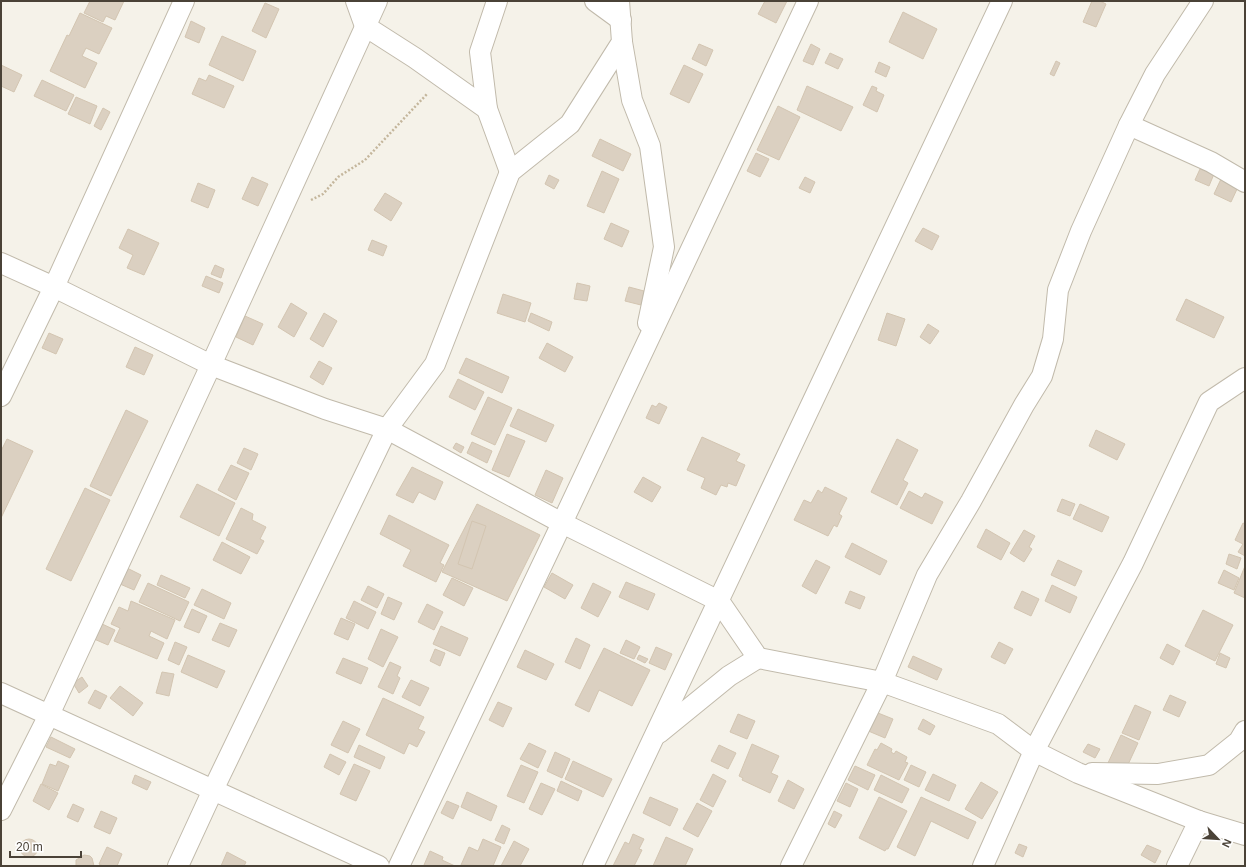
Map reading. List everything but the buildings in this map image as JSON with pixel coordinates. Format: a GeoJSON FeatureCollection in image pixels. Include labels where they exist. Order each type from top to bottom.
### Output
{"type":"FeatureCollection","features":[{"type":"Feature","properties":{"kind":"street"},"geometry":{"type":"LineString","coordinates":[[1,396],[54,287],[184,1]]}},
{"type":"Feature","properties":{"kind":"street"},"geometry":{"type":"LineString","coordinates":[[356,1],[365,26],[415,58],[487,109]]}},
{"type":"Feature","properties":{"kind":"street"},"geometry":{"type":"LineString","coordinates":[[1,810],[49,715],[211,365],[376,1]]}},
{"type":"Feature","properties":{"kind":"street"},"geometry":{"type":"LineString","coordinates":[[497,1],[480,52],[487,109],[510,172]]}},
{"type":"Feature","properties":{"kind":"street"},"geometry":{"type":"LineString","coordinates":[[520,604],[562,524],[644,343],[664,247],[650,146],[632,100],[622,42],[620,11],[595,1]]}},
{"type":"Feature","properties":{"kind":"street"},"geometry":{"type":"LineString","coordinates":[[399,866],[808,1]]}},
{"type":"Feature","properties":{"kind":"street"},"geometry":{"type":"LineString","coordinates":[[593,866],[1002,1]]}},
{"type":"Feature","properties":{"kind":"street"},"geometry":{"type":"LineString","coordinates":[[791,866],[882,682],[927,575],[1042,376],[1053,339],[1058,290],[1081,231],[1129,124],[1155,74],[1203,1]]}},
{"type":"Feature","properties":{"kind":"street"},"geometry":{"type":"LineString","coordinates":[[178,866],[213,790],[387,429],[435,364],[510,172],[570,124],[622,42]]}},
{"type":"Feature","properties":{"kind":"street"},"geometry":{"type":"LineString","coordinates":[[1129,124],[1211,162],[1245,182]]}},
{"type":"Feature","properties":{"kind":"street"},"geometry":{"type":"LineString","coordinates":[[1,263],[54,287],[211,365],[325,409],[387,429],[562,524],[719,601],[758,658]]}},
{"type":"Feature","properties":{"kind":"street"},"geometry":{"type":"LineString","coordinates":[[983,866],[1034,751],[1133,563],[1209,402],[1245,378]]}},
{"type":"Feature","properties":{"kind":"street"},"geometry":{"type":"LineString","coordinates":[[654,737],[729,676],[758,658],[882,682],[998,724],[1034,751],[1078,773],[1199,821],[1245,835]]}},
{"type":"Feature","properties":{"kind":"street"},"geometry":{"type":"LineString","coordinates":[[1,693],[379,866]]}},
{"type":"Feature","properties":{"kind":"street"},"geometry":{"type":"LineString","coordinates":[[1078,773],[1158,774],[1209,765],[1243,736]]}},
{"type":"Feature","properties":{"kind":"street"},"geometry":{"type":"LineString","coordinates":[[1177,866],[1199,821]]}},
{"type":"Feature","properties":{"kind":"path"},"geometry":{"type":"LineString","coordinates":[[310,201],[323,194],[338,177],[365,160],[443,78]]}}]}
